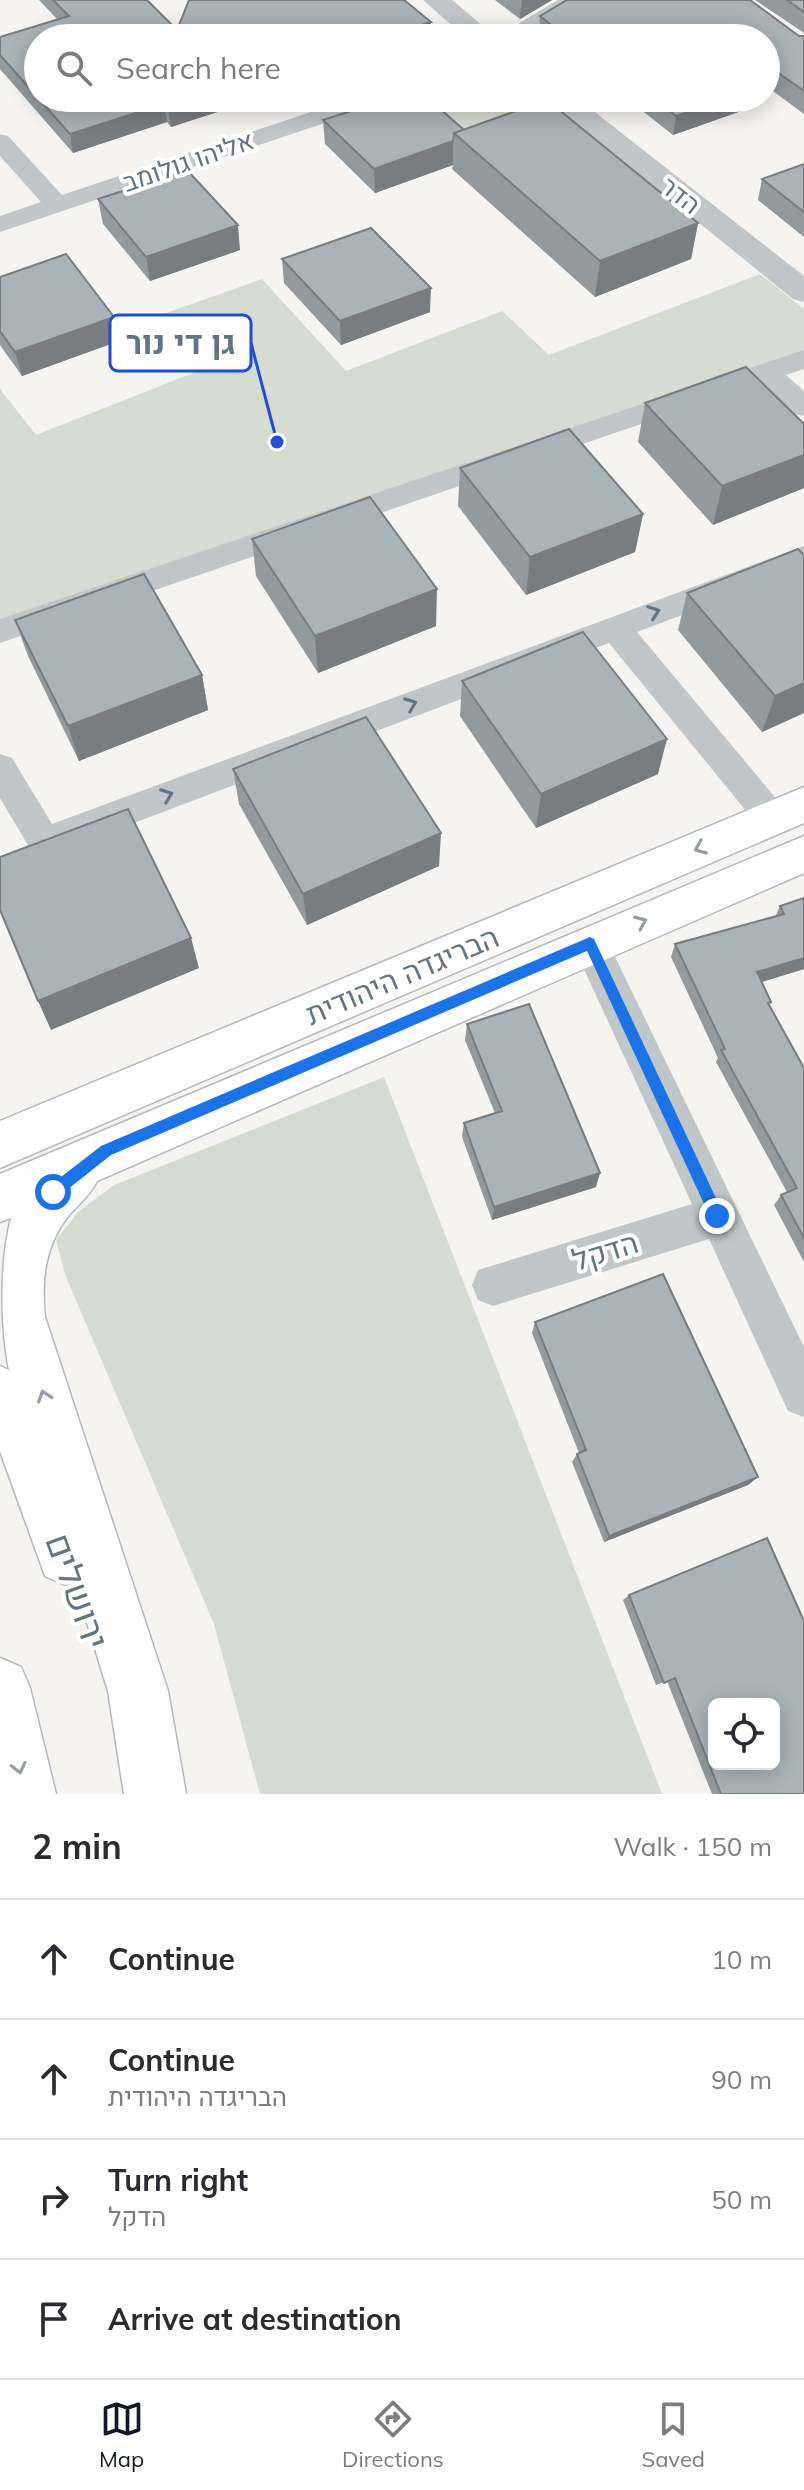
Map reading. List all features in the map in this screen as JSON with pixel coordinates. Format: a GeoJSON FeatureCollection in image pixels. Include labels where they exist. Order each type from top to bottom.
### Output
{"type":"FeatureCollection","features":[{"type":"Feature","properties":{"kind":"main road","name":"הבריגדה היהודית"},"geometry":{"type":"LineString","coordinates":[[0,1145],[788,811]]}},
{"type":"Feature","properties":{"kind":"main road","name":"הבריגדה היהודית"},"geometry":{"type":"LineString","coordinates":[[0,1198],[804,854]]}},
{"type":"Feature","properties":{"kind":"main road"},"geometry":{"type":"LineString","coordinates":[[0,1110],[60,1094],[374,987]]}},
{"type":"Feature","properties":{"kind":"main road"},"geometry":{"type":"LineString","coordinates":[[106,1151],[53,1192],[35,1220],[22,1251],[15,1291],[19,1317],[138,1691],[155,1794]]}},
{"type":"Feature","properties":{"kind":"main road","name":"ירושלים"},"geometry":{"type":"LineString","coordinates":[[0,1393],[23,1439],[125,1720],[143,1794]]}},
{"type":"Feature","properties":{"kind":"main road"},"geometry":{"type":"LineString","coordinates":[[0,1688],[25,1794]]}},
{"type":"Feature","properties":{"kind":"street"},"geometry":{"type":"LineString","coordinates":[[436,0],[466,24]]}},
{"type":"Feature","properties":{"kind":"street"},"geometry":{"type":"LineString","coordinates":[[533,24],[577,0]]}},
{"type":"Feature","properties":{"kind":"street","name":"אליהו גולומב"},"geometry":{"type":"LineString","coordinates":[[0,224],[334,112]]}},
{"type":"Feature","properties":{"kind":"street","name":"הדר"},"geometry":{"type":"LineString","coordinates":[[572,112],[804,292]]}},
{"type":"Feature","properties":{"kind":"street"},"geometry":{"type":"LineString","coordinates":[[0,141],[57,205]]}},
{"type":"Feature","properties":{"kind":"street"},"geometry":{"type":"LineString","coordinates":[[0,631],[804,359]]}},
{"type":"Feature","properties":{"kind":"street"},"geometry":{"type":"LineString","coordinates":[[766,372],[804,407]]}},
{"type":"Feature","properties":{"kind":"street"},"geometry":{"type":"LineString","coordinates":[[0,768],[44,842],[804,557]]}},
{"type":"Feature","properties":{"kind":"street"},"geometry":{"type":"LineString","coordinates":[[614,627],[788,811]]}},
{"type":"Feature","properties":{"kind":"street"},"geometry":{"type":"LineString","coordinates":[[590,943],[804,1395]]}},
{"type":"Feature","properties":{"kind":"street","name":"הדקל"},"geometry":{"type":"LineString","coordinates":[[493,1285],[717,1216]]}},
{"type":"Feature","properties":{"kind":"shaded area"},"geometry":{"type":"Polygon","coordinates":[[[435,112],[544,112],[468,147],[435,112]]]}},
{"type":"Feature","properties":{"kind":"shaded area"},"geometry":{"type":"Polygon","coordinates":[[[760,274],[804,309],[804,352],[0,621],[0,389],[36,435],[198,371],[152,318],[262,279],[346,371],[502,311],[549,355],[760,274]]]}},
{"type":"Feature","properties":{"kind":"shaded area"},"geometry":{"type":"Polygon","coordinates":[[[384,1077],[662,1794],[260,1794],[214,1624],[66,1277],[56,1240],[78,1212],[114,1185],[384,1077]]]}},
{"type":"Feature","properties":{"kind":"building"},"geometry":{"type":"Polygon","coordinates":[[[53,0],[147,0],[171,24],[43,24],[69,16],[53,0]]]}},
{"type":"Feature","properties":{"kind":"building"},"geometry":{"type":"Polygon","coordinates":[[[189,0],[404,0],[431,22],[179,24],[189,0]]]}},
{"type":"Feature","properties":{"kind":"building"},"geometry":{"type":"Polygon","coordinates":[[[567,0],[750,0],[799,36],[804,36],[804,91],[780,74],[780,24],[550,24],[540,16],[567,0]]]}},
{"type":"Feature","properties":{"kind":"building"},"geometry":{"type":"Polygon","coordinates":[[[787,0],[804,0],[804,12],[787,0]]]}},
{"type":"Feature","properties":{"kind":"building"},"geometry":{"type":"Polygon","coordinates":[[[24,30],[24,82],[0,55],[0,37],[24,30]]]}},
{"type":"Feature","properties":{"kind":"building"},"geometry":{"type":"Polygon","coordinates":[[[50,112],[139,112],[70,134],[50,112]]]}},
{"type":"Feature","properties":{"kind":"building"},"geometry":{"type":"Polygon","coordinates":[[[348,112],[444,112],[464,130],[454,133],[453,141],[374,169],[323,120],[348,112]]]}},
{"type":"Feature","properties":{"kind":"building"},"geometry":{"type":"Polygon","coordinates":[[[513,112],[562,112],[698,223],[600,261],[454,133],[513,112]]]}},
{"type":"Feature","properties":{"kind":"building"},"geometry":{"type":"Polygon","coordinates":[[[804,164],[804,212],[762,179],[804,164]]]}},
{"type":"Feature","properties":{"kind":"building"},"geometry":{"type":"Polygon","coordinates":[[[187,170],[238,225],[146,257],[98,199],[187,170]]]}},
{"type":"Feature","properties":{"kind":"building"},"geometry":{"type":"Polygon","coordinates":[[[371,228],[431,288],[340,321],[282,259],[371,228]]]}},
{"type":"Feature","properties":{"kind":"building"},"geometry":{"type":"Polygon","coordinates":[[[66,254],[114,317],[15,352],[0,331],[0,277],[66,254]]]}},
{"type":"Feature","properties":{"kind":"building"},"geometry":{"type":"Polygon","coordinates":[[[746,367],[804,424],[804,455],[722,486],[645,403],[746,367]]]}},
{"type":"Feature","properties":{"kind":"building"},"geometry":{"type":"Polygon","coordinates":[[[569,429],[643,514],[530,557],[460,468],[569,429]]]}},
{"type":"Feature","properties":{"kind":"building"},"geometry":{"type":"Polygon","coordinates":[[[370,497],[437,589],[315,636],[252,539],[370,497]]]}},
{"type":"Feature","properties":{"kind":"building"},"geometry":{"type":"Polygon","coordinates":[[[798,549],[804,555],[804,683],[775,696],[687,593],[798,549]]]}},
{"type":"Feature","properties":{"kind":"building"},"geometry":{"type":"Polygon","coordinates":[[[144,574],[202,675],[68,726],[15,620],[144,574]]]}},
{"type":"Feature","properties":{"kind":"building"},"geometry":{"type":"Polygon","coordinates":[[[583,632],[667,739],[541,794],[462,681],[583,632]]]}},
{"type":"Feature","properties":{"kind":"building"},"geometry":{"type":"Polygon","coordinates":[[[366,717],[441,833],[303,894],[233,769],[366,717]]]}},
{"type":"Feature","properties":{"kind":"building"},"geometry":{"type":"Polygon","coordinates":[[[128,809],[191,938],[38,1001],[0,910],[0,857],[128,809]]]}},
{"type":"Feature","properties":{"kind":"building"},"geometry":{"type":"Polygon","coordinates":[[[804,898],[804,958],[757,972],[771,1002],[768,1003],[804,1068],[804,1238],[781,1195],[797,1188],[721,1050],[725,1049],[675,944],[784,914],[780,906],[804,898]]]}},
{"type":"Feature","properties":{"kind":"building"},"geometry":{"type":"Polygon","coordinates":[[[529,1004],[600,1173],[494,1207],[464,1123],[502,1111],[467,1024],[529,1004]]]}},
{"type":"Feature","properties":{"kind":"building"},"geometry":{"type":"Polygon","coordinates":[[[663,1274],[758,1477],[609,1536],[577,1454],[586,1450],[535,1322],[663,1274]]]}},
{"type":"Feature","properties":{"kind":"building"},"geometry":{"type":"Polygon","coordinates":[[[767,1538],[804,1621],[804,1794],[721,1794],[711,1770],[780,1770],[780,1698],[708,1698],[708,1761],[675,1678],[664,1683],[629,1595],[767,1538]]]}},
{"type":"Feature","properties":{"kind":"place","name":"גן די נור"},"geometry":{"type":"Point","coordinates":[277,442]}},
{"type":"Feature","properties":{"kind":"route"},"geometry":{"type":"LineString","coordinates":[[53,1192],[106,1151],[590,943],[717,1216]]}}]}
